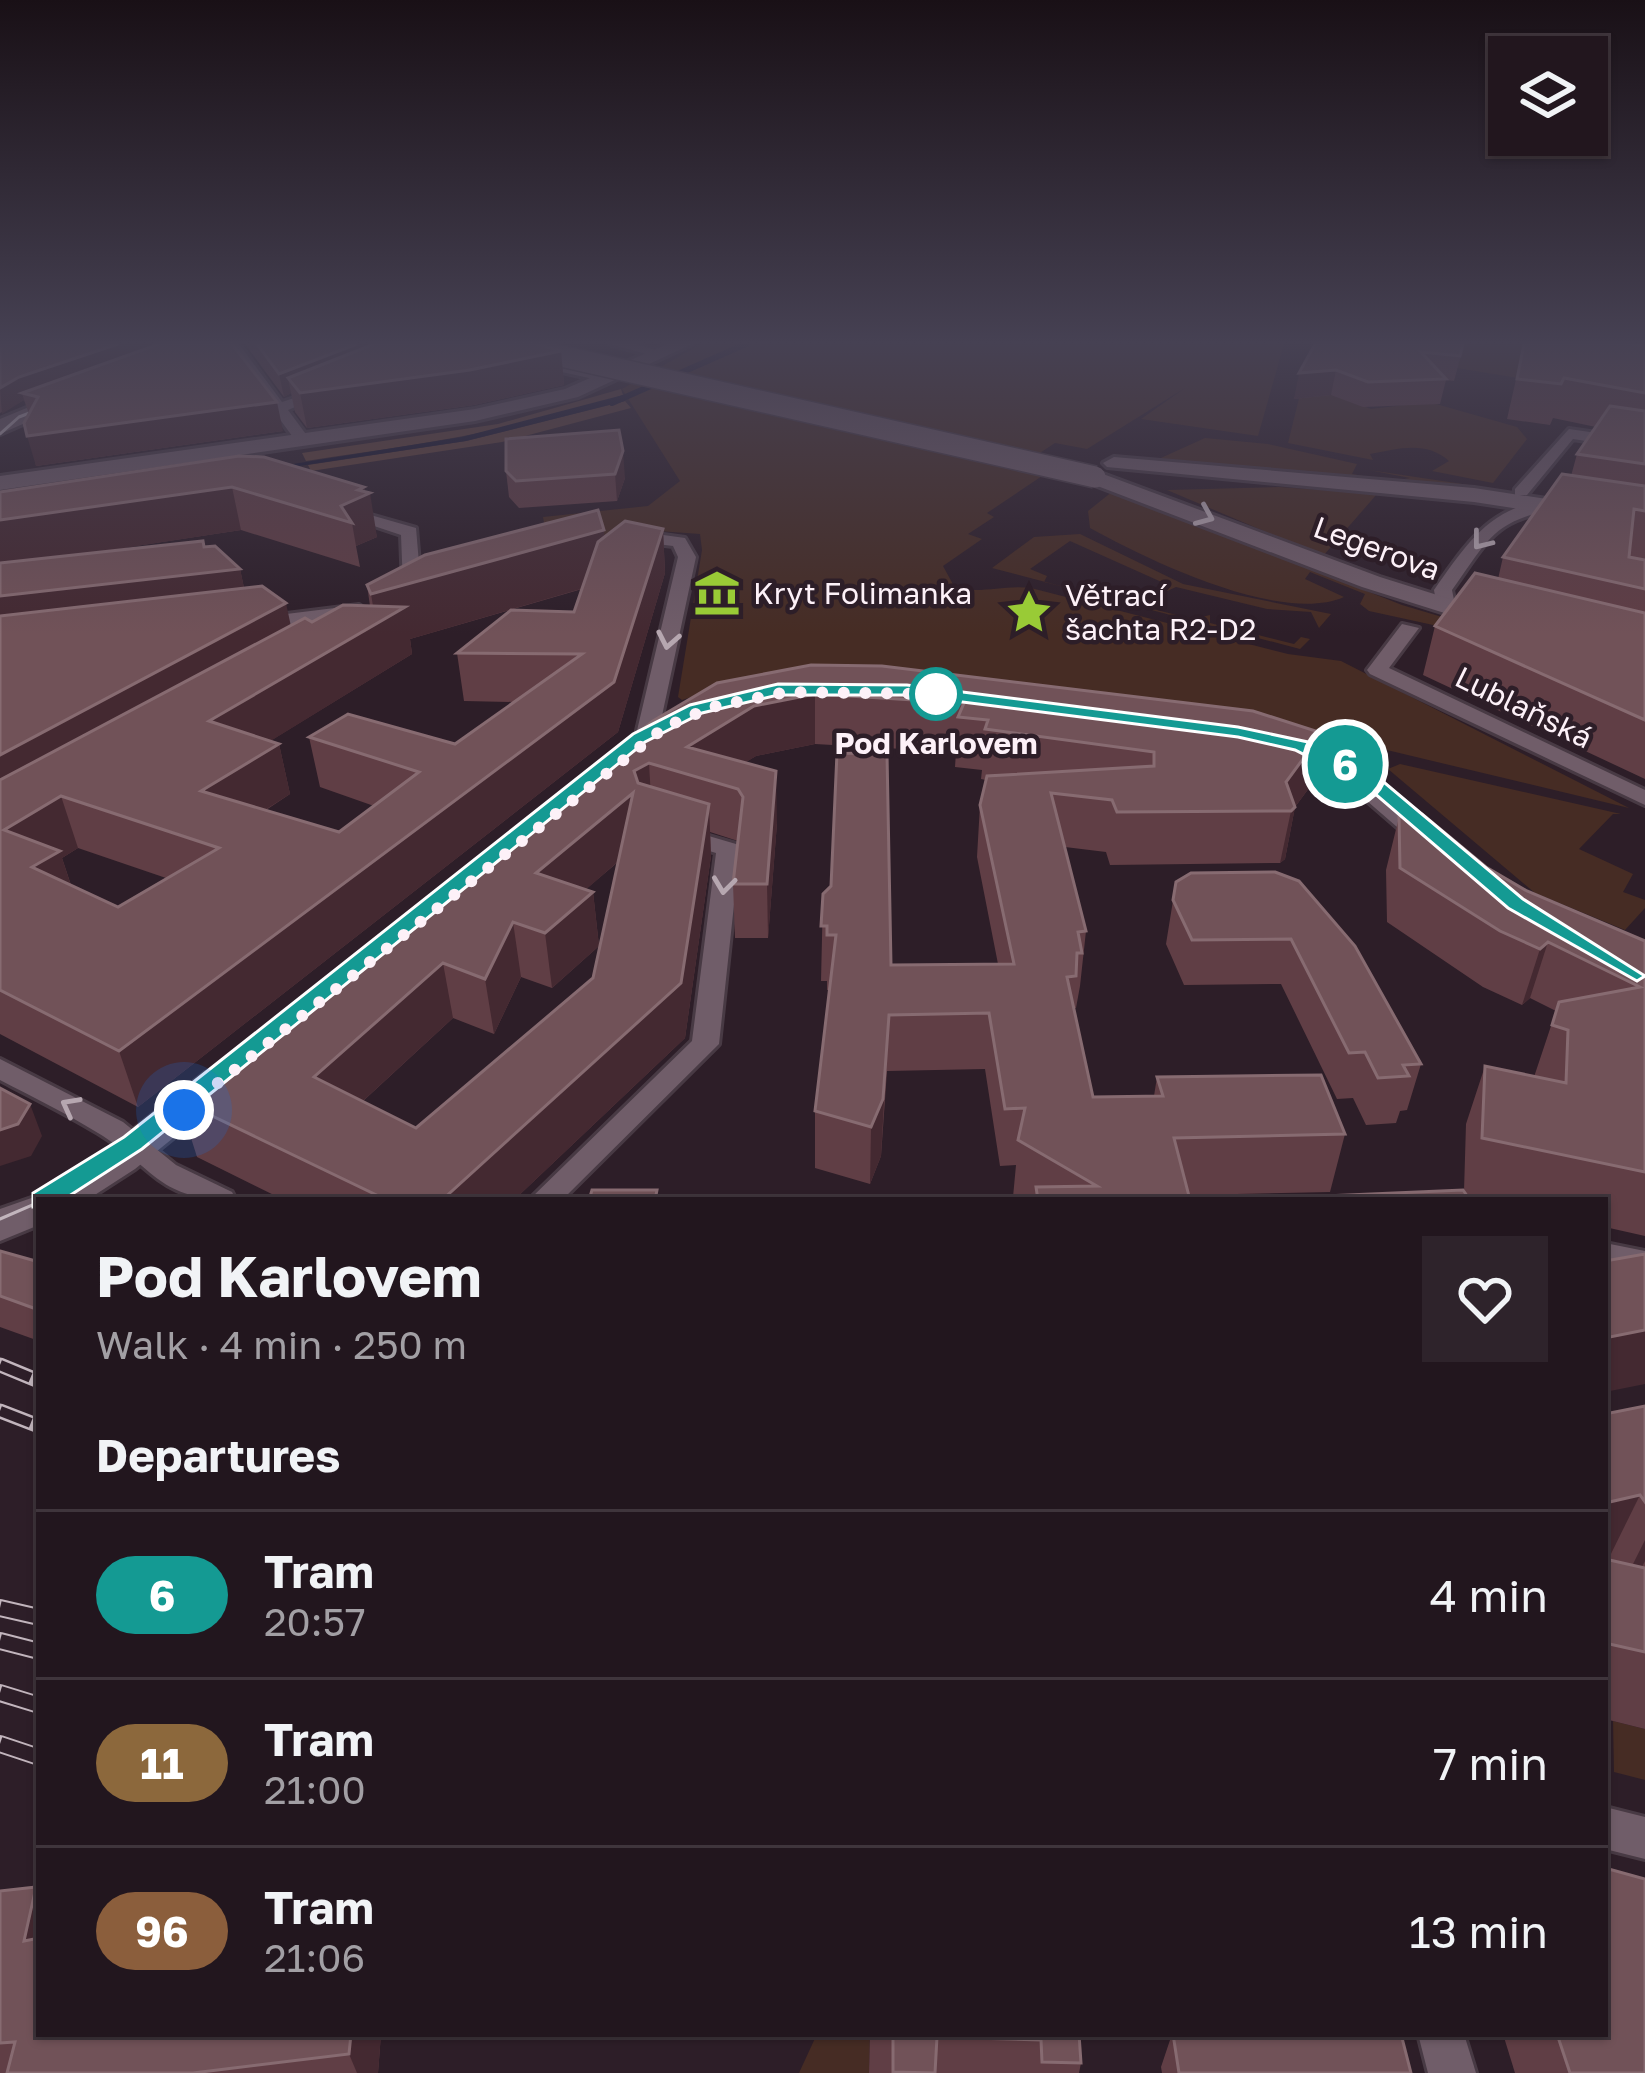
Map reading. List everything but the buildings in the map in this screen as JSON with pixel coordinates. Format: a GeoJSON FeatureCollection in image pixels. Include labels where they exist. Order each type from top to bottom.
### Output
{"type":"FeatureCollection","features":[{"type":"Feature","properties":{"kind":"main road"},"geometry":{"type":"LineString","coordinates":[[0,483],[303,441]]}},
{"type":"Feature","properties":{"kind":"main road"},"geometry":{"type":"LineString","coordinates":[[958,441],[1104,470],[1555,506],[1645,521]]}},
{"type":"Feature","properties":{"kind":"main road"},"geometry":{"type":"LineString","coordinates":[[977,441],[1104,470]]}},
{"type":"Feature","properties":{"kind":"main road","name":"Legerova"},"geometry":{"type":"LineString","coordinates":[[1104,470],[1456,610],[1510,624]]}},
{"type":"Feature","properties":{"kind":"main road"},"geometry":{"type":"LineString","coordinates":[[633,749],[687,717]]}},
{"type":"Feature","properties":{"kind":"main road"},"geometry":{"type":"LineString","coordinates":[[1239,733],[1303,750],[1354,775],[1464,870]]}},
{"type":"Feature","properties":{"kind":"main road"},"geometry":{"type":"LineString","coordinates":[[62,1197],[138,1147],[238,1066]]}},
{"type":"Feature","properties":{"kind":"main road"},"geometry":{"type":"LineString","coordinates":[[0,1226],[36,1210]]}},
{"type":"Feature","properties":{"kind":"street"},"geometry":{"type":"LineString","coordinates":[[1521,492],[1563,441]]}},
{"type":"Feature","properties":{"kind":"street"},"geometry":{"type":"LineString","coordinates":[[310,500],[410,532],[412,587],[394,607]]}},
{"type":"Feature","properties":{"kind":"street"},"geometry":{"type":"LineString","coordinates":[[1456,610],[1444,602],[1444,590],[1502,514],[1525,506],[1555,506]]}},
{"type":"Feature","properties":{"kind":"street"},"geometry":{"type":"LineString","coordinates":[[609,548],[649,538],[679,542],[686,557],[633,749]]}},
{"type":"Feature","properties":{"kind":"street"},"geometry":{"type":"LineString","coordinates":[[336,642],[394,607],[429,597]]}},
{"type":"Feature","properties":{"kind":"street"},"geometry":{"type":"LineString","coordinates":[[230,627],[370,610]]}},
{"type":"Feature","properties":{"kind":"street","name":"Lublaňská"},"geometry":{"type":"LineString","coordinates":[[1409,628],[1377,670],[1645,798]]}},
{"type":"Feature","properties":{"kind":"street"},"geometry":{"type":"LineString","coordinates":[[547,1197],[705,1044],[728,849],[651,826]]}},
{"type":"Feature","properties":{"kind":"street"},"geometry":{"type":"LineString","coordinates":[[0,1068],[138,1147],[166,1172],[215,1197]]}},
{"type":"Feature","properties":{"kind":"street"},"geometry":{"type":"LineString","coordinates":[[1608,1255],[1645,1262]]}},
{"type":"Feature","properties":{"kind":"street"},"geometry":{"type":"LineString","coordinates":[[1608,1829],[1645,1838]]}},
{"type":"Feature","properties":{"kind":"street"},"geometry":{"type":"LineString","coordinates":[[1442,2037],[1452,2073]]}},
{"type":"Feature","properties":{"kind":"shaded area"},"geometry":{"type":"Polygon","coordinates":[[[385,441],[436,441],[306,461],[302,453],[385,441]]]}},
{"type":"Feature","properties":{"kind":"shaded area"},"geometry":{"type":"Polygon","coordinates":[[[439,441],[467,441],[466,441],[0,511],[439,441]]]}},
{"type":"Feature","properties":{"kind":"shaded area"},"geometry":{"type":"Polygon","coordinates":[[[466,441],[507,441],[311,471],[308,465],[466,441]]]}},
{"type":"Feature","properties":{"kind":"shaded area"},"geometry":{"type":"Polygon","coordinates":[[[655,441],[1100,441],[1087,449],[1055,443],[1020,466],[1045,474],[987,513],[994,517],[968,534],[982,539],[943,566],[955,588],[1031,588],[1288,654],[1341,661],[1629,808],[1270,722],[720,688],[682,700],[678,697],[702,550],[700,534],[644,530],[445,585],[547,538],[543,517],[648,506],[680,481],[655,441]]]}},
{"type":"Feature","properties":{"kind":"shaded area"},"geometry":{"type":"Polygon","coordinates":[[[1199,441],[1234,441],[1357,464],[1352,474],[1392,481],[1410,478],[1369,470],[1536,495],[1152,462],[1199,441]]]}},
{"type":"Feature","properties":{"kind":"shaded area"},"geometry":{"type":"Polygon","coordinates":[[[1526,441],[1493,483],[1432,471],[1449,461],[1421,448],[1370,454],[1373,460],[1288,443],[1526,441]]]}},
{"type":"Feature","properties":{"kind":"shaded area"},"geometry":{"type":"Polygon","coordinates":[[[1279,487],[1377,494],[1323,556],[1167,490],[1279,487]]]}},
{"type":"Feature","properties":{"kind":"shaded area"},"geometry":{"type":"Polygon","coordinates":[[[1113,491],[1402,605],[1566,654],[1369,611],[1360,604],[1365,594],[1310,572],[1305,579],[1344,597],[1317,603],[1286,602],[1214,585],[1090,528],[1088,511],[1113,491]]]}},
{"type":"Feature","properties":{"kind":"shaded area"},"geometry":{"type":"Polygon","coordinates":[[[1080,534],[1183,584],[1331,614],[1319,628],[1311,612],[1267,609],[1176,587],[1165,592],[1166,584],[1070,541],[1030,569],[1047,576],[1044,582],[992,568],[1034,537],[1080,534]]]}},
{"type":"Feature","properties":{"kind":"shaded area"},"geometry":{"type":"Polygon","coordinates":[[[1066,587],[1193,619],[1210,615],[1210,623],[1294,644],[1301,637],[1310,639],[1300,649],[1066,587]]]}},
{"type":"Feature","properties":{"kind":"shaded area"},"geometry":{"type":"Polygon","coordinates":[[[1400,764],[1621,814],[1613,814],[1579,849],[1633,874],[1623,892],[1645,900],[1645,908],[1625,930],[1535,893],[1388,769],[1400,764]]]}},
{"type":"Feature","properties":{"kind":"shaded area"},"geometry":{"type":"Polygon","coordinates":[[[1613,1721],[1645,1729],[1645,1780],[1614,1772],[1613,1721]]]}},
{"type":"Feature","properties":{"kind":"shaded area"},"geometry":{"type":"Polygon","coordinates":[[[816,2037],[870,2037],[869,2073],[799,2073],[816,2037]]]}},
{"type":"Feature","properties":{"kind":"tram line","name":"6"},"geometry":{"type":"LineString","coordinates":[[48,1197],[133,1143],[639,738],[696,709],[778,689],[907,690],[1238,732],[1301,746],[1356,770],[1516,903],[1645,976]]}},
{"type":"Feature","properties":{"kind":"tram line"},"geometry":{"type":"LineString","coordinates":[[569,793],[640,738]]}},
{"type":"Feature","properties":{"kind":"tram line"},"geometry":{"type":"LineString","coordinates":[[1286,741],[1356,770],[1435,838]]}},
{"type":"Feature","properties":{"kind":"tram line"},"geometry":{"type":"LineString","coordinates":[[47,1197],[113,1157],[209,1082]]}},
{"type":"Feature","properties":{"kind":"tram line"},"geometry":{"type":"LineString","coordinates":[[0,1219],[36,1203]]}},
{"type":"Feature","properties":{"kind":"railway"},"geometry":{"type":"LineString","coordinates":[[0,1365],[36,1380]]}},
{"type":"Feature","properties":{"kind":"railway"},"geometry":{"type":"LineString","coordinates":[[0,1411],[36,1425]]}},
{"type":"Feature","properties":{"kind":"railway"},"geometry":{"type":"LineString","coordinates":[[0,1608],[36,1616]]}},
{"type":"Feature","properties":{"kind":"railway"},"geometry":{"type":"LineString","coordinates":[[0,1641],[36,1650]]}},
{"type":"Feature","properties":{"kind":"railway"},"geometry":{"type":"LineString","coordinates":[[0,1693],[36,1704]]}},
{"type":"Feature","properties":{"kind":"railway"},"geometry":{"type":"LineString","coordinates":[[0,1744],[36,1756]]}},
{"type":"Feature","properties":{"kind":"place","name":"Kryt Folimanka"},"geometry":{"type":"Point","coordinates":[717,593]}},
{"type":"Feature","properties":{"kind":"place","name":"Větrací šachta R2-D2"},"geometry":{"type":"Point","coordinates":[1029,612]}},
{"type":"Feature","properties":{"kind":"place","name":"Pod Karlovem"},"geometry":{"type":"Point","coordinates":[936,694]}},
{"type":"Feature","properties":{"kind":"route"},"geometry":{"type":"LineString","coordinates":[[184,1110],[665,727],[712,707],[787,692],[844,689],[936,694]]}}]}
